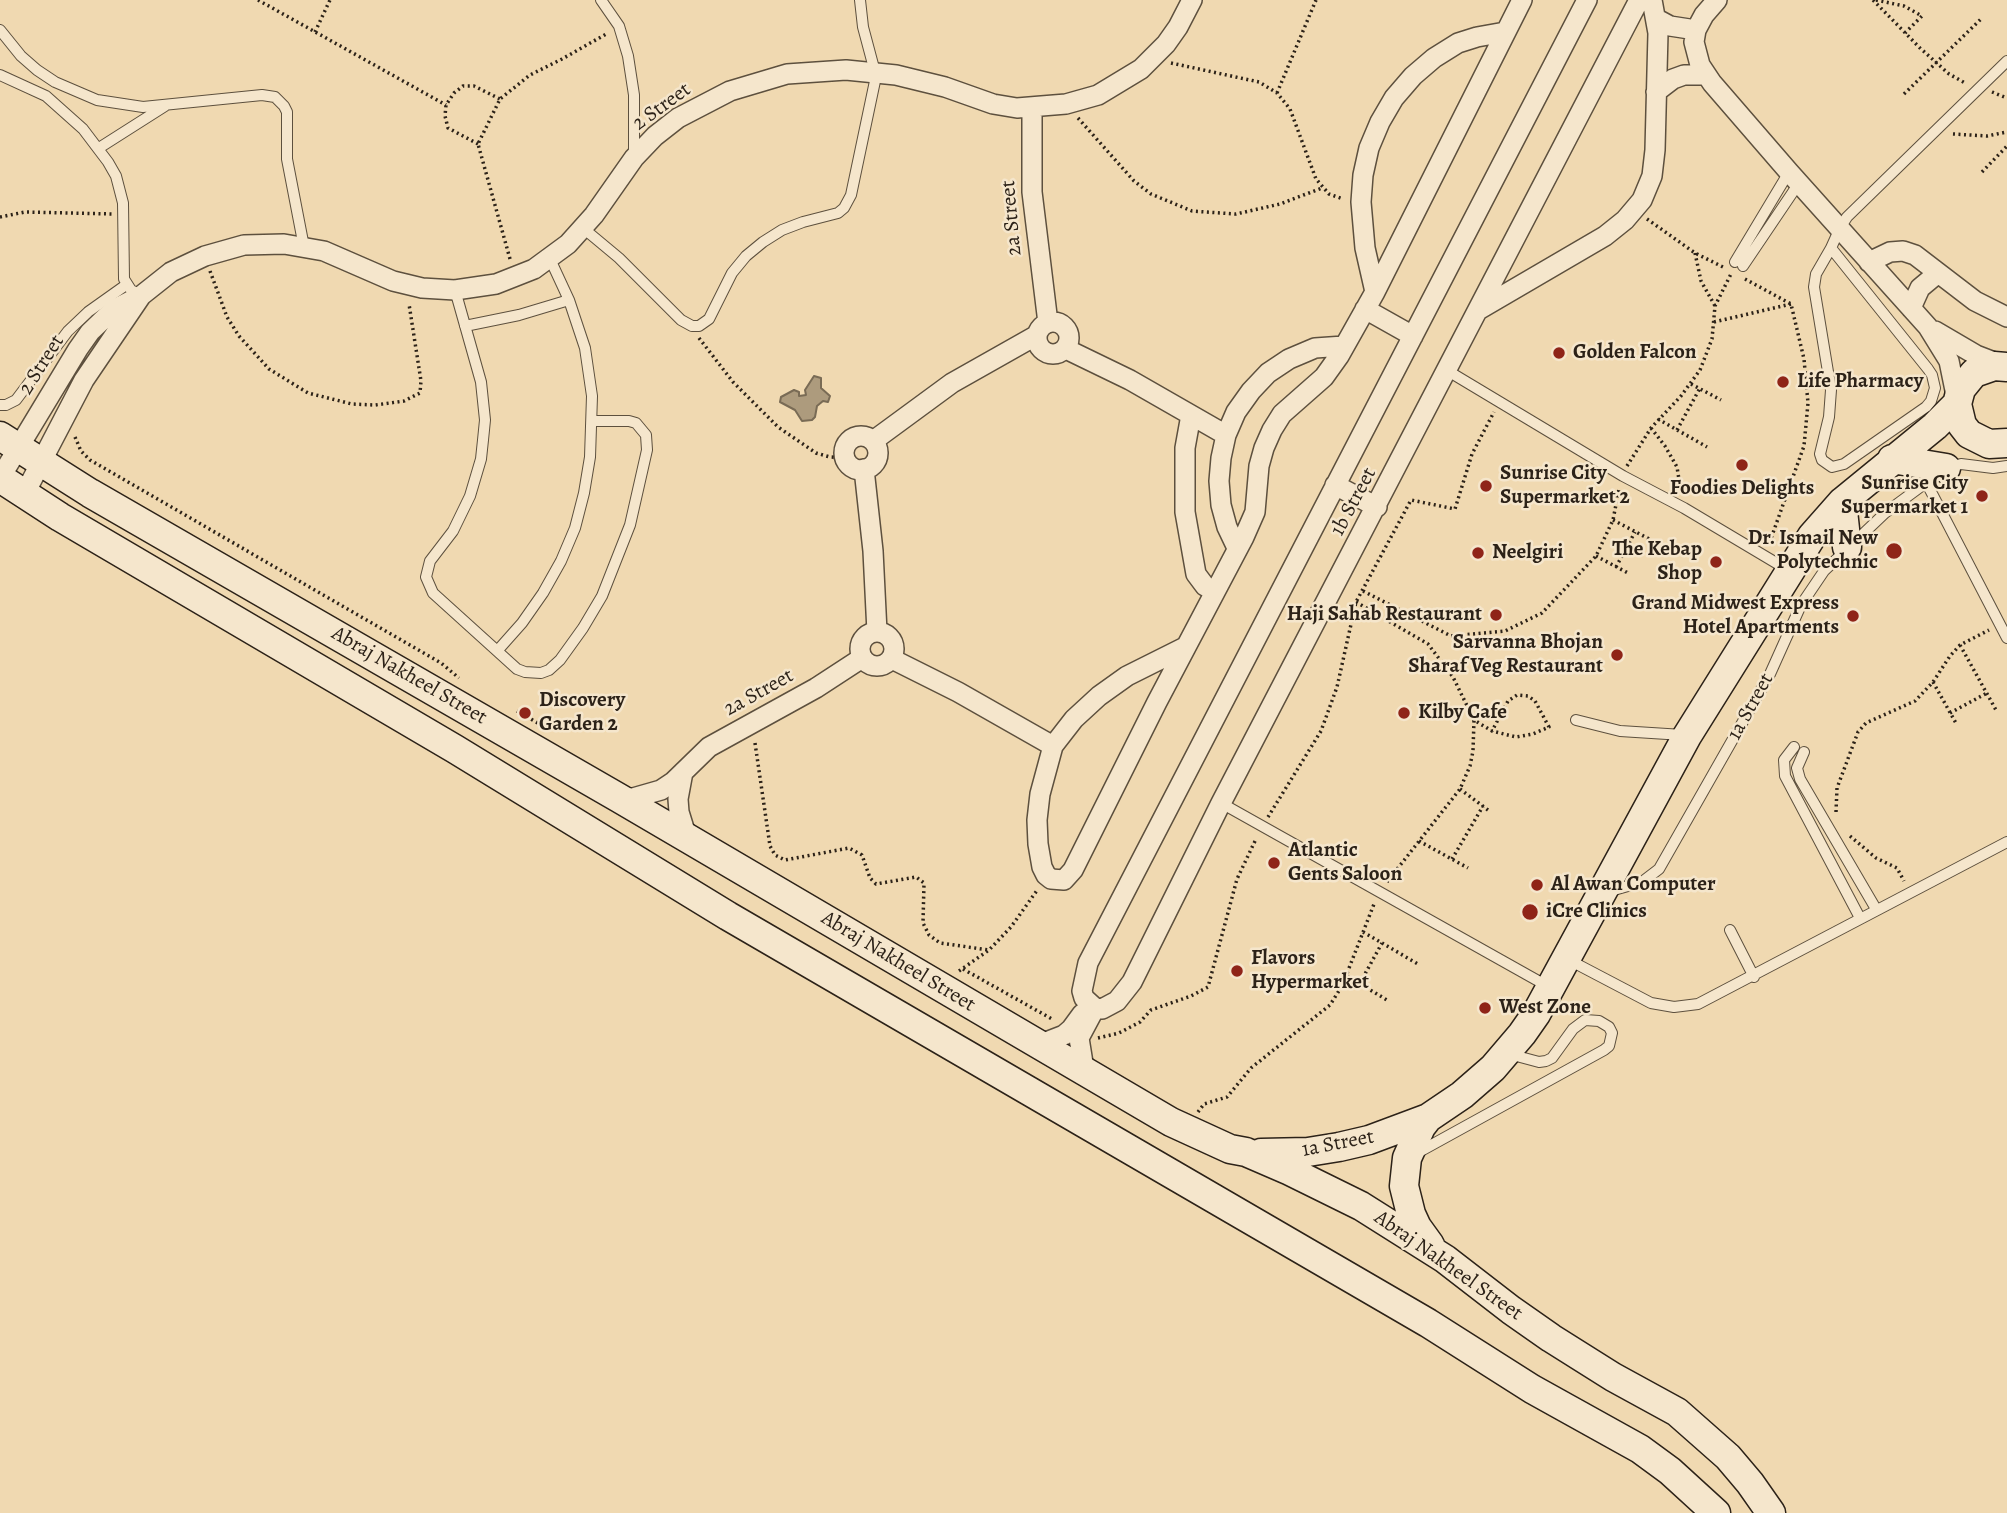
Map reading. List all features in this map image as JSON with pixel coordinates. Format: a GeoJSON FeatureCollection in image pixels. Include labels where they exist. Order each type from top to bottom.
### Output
{"type":"FeatureCollection","features":[{"type":"Feature","properties":{"kind":"street","name":"2 Street"},"geometry":{"type":"LineString","coordinates":[[0,478],[90,332],[134,290],[205,256],[244,245],[284,244],[324,251],[406,285],[455,290],[496,284],[550,259],[583,228],[634,158],[655,136],[678,118],[730,91],[787,74],[816,71],[875,72],[921,80],[993,104],[1032,108],[1066,104],[1113,87],[1152,59],[1178,27],[1192,0]]}},
{"type":"Feature","properties":{"kind":"street"},"geometry":{"type":"LineString","coordinates":[[1185,647],[1127,676],[1099,696],[1074,719],[1053,746],[1040,794],[1037,820],[1038,844],[1046,875],[1057,881],[1070,876],[1255,512],[1259,467],[1272,430],[1282,414],[1324,377],[1345,345],[1370,301],[1522,0]]}},
{"type":"Feature","properties":{"kind":"street","name":"1b Street"},"geometry":{"type":"LineString","coordinates":[[1587,0],[1088,963],[1082,991],[1092,1006],[1110,1007],[1125,993],[1639,0]]}},
{"type":"Feature","properties":{"kind":"street"},"geometry":{"type":"LineString","coordinates":[[1717,0],[1696,30],[1695,54],[1706,75],[1928,327],[1949,361],[1962,425],[1979,441]]}},
{"type":"Feature","properties":{"kind":"street"},"geometry":{"type":"LineString","coordinates":[[1479,309],[1605,236],[1634,211],[1642,200],[1652,176],[1655,149],[1654,9]]}},
{"type":"Feature","properties":{"kind":"street"},"geometry":{"type":"LineString","coordinates":[[1654,9],[1670,26],[1696,30]]}},
{"type":"Feature","properties":{"kind":"street"},"geometry":{"type":"LineString","coordinates":[[1413,336],[1370,301],[1361,202],[1369,148],[1394,98],[1413,76],[1434,58],[1458,43],[1505,32]]}},
{"type":"Feature","properties":{"kind":"street"},"geometry":{"type":"LineString","coordinates":[[1656,92],[1673,79],[1684,75],[1706,75]]}},
{"type":"Feature","properties":{"kind":"street","name":"2a Street"},"geometry":{"type":"LineString","coordinates":[[1032,108],[1031,192],[1042,329]]}},
{"type":"Feature","properties":{"kind":"street"},"geometry":{"type":"LineString","coordinates":[[1869,262],[1890,252],[1903,251],[1926,261],[1975,301],[2007,317]]}},
{"type":"Feature","properties":{"kind":"street"},"geometry":{"type":"LineString","coordinates":[[1911,308],[1920,288],[1938,273]]}},
{"type":"Feature","properties":{"kind":"street","name":"2 Street"},"geometry":{"type":"LineString","coordinates":[[20,448],[62,419],[134,290]]}},
{"type":"Feature","properties":{"kind":"street"},"geometry":{"type":"LineString","coordinates":[[873,440],[952,383],[1055,322],[1067,329],[1069,343],[1066,349],[1130,380],[1226,435]]}},
{"type":"Feature","properties":{"kind":"street"},"geometry":{"type":"LineString","coordinates":[[1928,327],[1969,351],[2006,367]]}},
{"type":"Feature","properties":{"kind":"street"},"geometry":{"type":"LineString","coordinates":[[1237,548],[1221,505],[1219,481],[1226,435],[1244,401],[1268,373],[1301,352],[1329,345],[1345,345]]}},
{"type":"Feature","properties":{"kind":"street","name":"1a Street"},"geometry":{"type":"LineString","coordinates":[[1245,1153],[1287,1153],[1339,1147],[1370,1140],[1428,1118],[1462,1095],[1507,1053],[1529,1024],[1687,736],[1812,536],[1842,502],[1935,426],[1957,402],[1961,389],[1974,373],[1984,368],[2006,367]]}},
{"type":"Feature","properties":{"kind":"street"},"geometry":{"type":"LineString","coordinates":[[1191,415],[1185,448],[1185,512],[1196,574],[1205,586],[1214,591]]}},
{"type":"Feature","properties":{"kind":"street"},"geometry":{"type":"LineString","coordinates":[[861,436],[873,440],[878,452],[870,467],[852,467],[845,458],[849,440],[861,436]]}},
{"type":"Feature","properties":{"kind":"street"},"geometry":{"type":"LineString","coordinates":[[1901,452],[1945,441],[2007,443]]}},
{"type":"Feature","properties":{"kind":"street","name":"2 Street"},"geometry":{"type":"LineString","coordinates":[[20,448],[25,494]]}},
{"type":"Feature","properties":{"kind":"street","name":"Abraj Nakheel Street"},"geometry":{"type":"LineString","coordinates":[[20,448],[90,493],[619,798],[1089,1075],[1189,1131],[1327,1187],[1361,1206],[1445,1259],[1551,1338],[1676,1412],[1728,1457],[1771,1512]]}},
{"type":"Feature","properties":{"kind":"street"},"geometry":{"type":"LineString","coordinates":[[1901,452],[1936,475]]}},
{"type":"Feature","properties":{"kind":"street"},"geometry":{"type":"LineString","coordinates":[[864,469],[873,551],[877,632]]}},
{"type":"Feature","properties":{"kind":"street","name":"Abraj Nakheel Street"},"geometry":{"type":"LineString","coordinates":[[0,478],[60,517],[455,749],[727,916],[1428,1323],[1532,1389],[1640,1449],[1670,1471],[1716,1513]]}},
{"type":"Feature","properties":{"kind":"street"},"geometry":{"type":"LineString","coordinates":[[1335,485],[1377,507]]}},
{"type":"Feature","properties":{"kind":"street"},"geometry":{"type":"LineString","coordinates":[[1842,502],[1847,547]]}},
{"type":"Feature","properties":{"kind":"street"},"geometry":{"type":"LineString","coordinates":[[877,632],[891,639],[894,649],[892,659],[877,667],[871,666],[862,658],[859,648],[863,639],[877,632]]}},
{"type":"Feature","properties":{"kind":"street","name":"2a Street"},"geometry":{"type":"LineString","coordinates":[[619,798],[633,798],[661,790],[709,747],[816,688],[862,658]]}},
{"type":"Feature","properties":{"kind":"street"},"geometry":{"type":"LineString","coordinates":[[892,659],[1053,746]]}},
{"type":"Feature","properties":{"kind":"street"},"geometry":{"type":"LineString","coordinates":[[683,772],[679,785],[679,812],[687,838]]}},
{"type":"Feature","properties":{"kind":"street"},"geometry":{"type":"LineString","coordinates":[[1038,1045],[1056,1040],[1078,1028],[1092,1006]]}},
{"type":"Feature","properties":{"kind":"street"},"geometry":{"type":"LineString","coordinates":[[1078,1028],[1080,1051],[1089,1075]]}},
{"type":"Feature","properties":{"kind":"street","name":"1a Street"},"geometry":{"type":"LineString","coordinates":[[1428,1118],[1415,1137],[1407,1158],[1404,1186],[1410,1214],[1424,1239],[1445,1259]]}},
{"type":"Feature","properties":{"kind":"lane"},"geometry":{"type":"LineString","coordinates":[[601,0],[619,26],[632,76],[634,158]]}},
{"type":"Feature","properties":{"kind":"lane"},"geometry":{"type":"LineString","coordinates":[[583,228],[619,258],[681,320],[692,326],[699,326],[709,318],[732,273],[746,256],[763,242],[782,230],[838,213],[848,202],[869,113],[875,72],[863,27],[860,0]]}},
{"type":"Feature","properties":{"kind":"lane"},"geometry":{"type":"LineString","coordinates":[[0,30],[21,55],[55,82],[76,93],[120,106],[166,106],[262,95],[275,97],[286,112],[287,159],[304,247]]}},
{"type":"Feature","properties":{"kind":"lane"},"geometry":{"type":"LineString","coordinates":[[1831,248],[1928,369],[1935,388],[1926,407],[1844,464],[1832,467],[1822,460],[1820,454],[1832,390],[1814,287],[1816,274],[1847,217],[2007,61]]}},
{"type":"Feature","properties":{"kind":"lane"},"geometry":{"type":"LineString","coordinates":[[0,75],[46,96],[99,148],[116,176],[124,214],[122,267],[134,290],[88,312],[68,331],[16,400],[0,405]]}},
{"type":"Feature","properties":{"kind":"lane"},"geometry":{"type":"LineString","coordinates":[[46,96],[55,82]]}},
{"type":"Feature","properties":{"kind":"lane"},"geometry":{"type":"LineString","coordinates":[[99,148],[166,106]]}},
{"type":"Feature","properties":{"kind":"lane"},"geometry":{"type":"LineString","coordinates":[[1739,264],[1794,177]]}},
{"type":"Feature","properties":{"kind":"lane"},"geometry":{"type":"LineString","coordinates":[[498,650],[522,623],[543,593],[565,550],[584,493],[590,457],[592,396],[585,348],[569,300],[550,259]]}},
{"type":"Feature","properties":{"kind":"lane"},"geometry":{"type":"LineString","coordinates":[[455,290],[481,382],[485,420],[481,459],[473,487],[462,514],[430,561],[426,577],[433,593],[517,668],[525,672],[533,674],[549,670],[560,660],[583,628],[618,561],[631,525],[648,442],[642,428],[636,423],[593,421]]}},
{"type":"Feature","properties":{"kind":"lane"},"geometry":{"type":"LineString","coordinates":[[465,326],[519,316],[569,300]]}},
{"type":"Feature","properties":{"kind":"lane"},"geometry":{"type":"LineString","coordinates":[[1448,370],[1623,476],[1684,508],[1789,570]]}},
{"type":"Feature","properties":{"kind":"lane"},"geometry":{"type":"LineString","coordinates":[[2007,466],[1993,468],[1961,464],[1936,475],[2007,638]]}},
{"type":"Feature","properties":{"kind":"lane","name":"1a Street"},"geometry":{"type":"LineString","coordinates":[[1600,895],[1642,882],[1659,869],[1770,674],[1808,593],[1847,547],[1885,513],[1936,475]]}},
{"type":"Feature","properties":{"kind":"lane"},"geometry":{"type":"LineString","coordinates":[[1576,720],[1620,731],[1687,736]]}},
{"type":"Feature","properties":{"kind":"lane"},"geometry":{"type":"LineString","coordinates":[[1794,747],[1784,760],[1785,776],[1860,918]]}},
{"type":"Feature","properties":{"kind":"lane"},"geometry":{"type":"LineString","coordinates":[[1804,752],[1797,768],[1800,779],[1876,909]]}},
{"type":"Feature","properties":{"kind":"lane"},"geometry":{"type":"LineString","coordinates":[[1221,803],[1550,987]]}},
{"type":"Feature","properties":{"kind":"lane"},"geometry":{"type":"LineString","coordinates":[[1566,958],[1640,998],[1662,1006],[1686,1007],[1698,1004],[2007,842]]}},
{"type":"Feature","properties":{"kind":"lane"},"geometry":{"type":"LineString","coordinates":[[1730,930],[1754,977]]}},
{"type":"Feature","properties":{"kind":"lane"},"geometry":{"type":"LineString","coordinates":[[1407,1158],[1604,1050],[1609,1046],[1612,1033],[1609,1027],[1599,1021],[1585,1020],[1578,1023],[1557,1053],[1546,1061],[1539,1062],[1507,1053]]}},
{"type":"Feature","properties":{"kind":"path"},"geometry":{"type":"LineString","coordinates":[[258,0],[446,106]]}},
{"type":"Feature","properties":{"kind":"path"},"geometry":{"type":"LineString","coordinates":[[315,32],[330,0]]}},
{"type":"Feature","properties":{"kind":"path"},"geometry":{"type":"LineString","coordinates":[[1277,93],[1316,0]]}},
{"type":"Feature","properties":{"kind":"path"},"geometry":{"type":"LineString","coordinates":[[1875,0],[1904,6],[1922,16],[1905,33]]}},
{"type":"Feature","properties":{"kind":"path"},"geometry":{"type":"LineString","coordinates":[[1875,0],[1936,63],[1956,78],[2007,98]]}},
{"type":"Feature","properties":{"kind":"path"},"geometry":{"type":"LineString","coordinates":[[1904,94],[1981,19]]}},
{"type":"Feature","properties":{"kind":"path"},"geometry":{"type":"LineString","coordinates":[[515,277],[478,144],[500,99],[530,75],[619,26]]}},
{"type":"Feature","properties":{"kind":"path"},"geometry":{"type":"LineString","coordinates":[[1152,59],[1259,82],[1277,93],[1290,109],[1312,170],[1322,188],[1338,198],[1361,202]]}},
{"type":"Feature","properties":{"kind":"path"},"geometry":{"type":"LineString","coordinates":[[478,144],[448,128],[444,116],[446,106],[454,93],[464,86],[474,86],[500,99]]}},
{"type":"Feature","properties":{"kind":"path"},"geometry":{"type":"LineString","coordinates":[[1066,104],[1134,181],[1151,194],[1192,211],[1225,214],[1258,210],[1322,188]]}},
{"type":"Feature","properties":{"kind":"path"},"geometry":{"type":"LineString","coordinates":[[1937,129],[1970,137],[2007,132]]}},
{"type":"Feature","properties":{"kind":"path"},"geometry":{"type":"LineString","coordinates":[[1982,172],[2007,146]]}},
{"type":"Feature","properties":{"kind":"path"},"geometry":{"type":"LineString","coordinates":[[1363,591],[1451,636],[1505,631],[1542,613],[1597,556],[1613,520],[1629,461],[1658,419],[1692,384],[1707,354],[1715,306],[1732,272],[1695,253],[1634,211]]}},
{"type":"Feature","properties":{"kind":"path"},"geometry":{"type":"LineString","coordinates":[[0,217],[25,212],[124,214]]}},
{"type":"Feature","properties":{"kind":"path"},"geometry":{"type":"LineString","coordinates":[[1695,253],[1701,281],[1715,306]]}},
{"type":"Feature","properties":{"kind":"path"},"geometry":{"type":"LineString","coordinates":[[205,256],[227,317],[253,354],[288,383],[330,400],[352,404],[375,405],[404,401],[419,393],[421,381],[406,285]]}},
{"type":"Feature","properties":{"kind":"path"},"geometry":{"type":"LineString","coordinates":[[1744,278],[1791,304],[1804,359],[1808,402],[1804,446],[1764,556]]}},
{"type":"Feature","properties":{"kind":"path"},"geometry":{"type":"LineString","coordinates":[[1714,322],[1791,304]]}},
{"type":"Feature","properties":{"kind":"path"},"geometry":{"type":"LineString","coordinates":[[699,326],[698,336],[703,345],[733,382],[778,427],[816,453],[845,458]]}},
{"type":"Feature","properties":{"kind":"path"},"geometry":{"type":"LineString","coordinates":[[1692,384],[1721,400]]}},
{"type":"Feature","properties":{"kind":"path"},"geometry":{"type":"LineString","coordinates":[[1677,430],[1700,388]]}},
{"type":"Feature","properties":{"kind":"path"},"geometry":{"type":"LineString","coordinates":[[963,969],[1054,1020],[1078,1028],[1096,1038],[1119,1033],[1140,1022],[1151,1010],[1191,996],[1208,986],[1237,879],[1262,827],[1321,731],[1337,687],[1356,602],[1411,500],[1455,509],[1472,454],[1501,401]]}},
{"type":"Feature","properties":{"kind":"path"},"geometry":{"type":"LineString","coordinates":[[62,419],[74,427],[78,446],[90,460],[441,663],[460,679]]}},
{"type":"Feature","properties":{"kind":"path"},"geometry":{"type":"LineString","coordinates":[[1658,419],[1706,447]]}},
{"type":"Feature","properties":{"kind":"path"},"geometry":{"type":"LineString","coordinates":[[1651,428],[1677,467],[1684,508]]}},
{"type":"Feature","properties":{"kind":"path"},"geometry":{"type":"LineString","coordinates":[[1613,520],[1653,541]]}},
{"type":"Feature","properties":{"kind":"path"},"geometry":{"type":"LineString","coordinates":[[1616,567],[1635,532]]}},
{"type":"Feature","properties":{"kind":"path"},"geometry":{"type":"LineString","coordinates":[[1597,556],[1628,573]]}},
{"type":"Feature","properties":{"kind":"path"},"geometry":{"type":"LineString","coordinates":[[1189,1131],[1204,1104],[1227,1097],[1251,1069],[1322,1013],[1337,996],[1380,892],[1460,789],[1472,758],[1474,720],[1453,677],[1428,644],[1356,602]]}},
{"type":"Feature","properties":{"kind":"path"},"geometry":{"type":"LineString","coordinates":[[1837,817],[1837,788],[1858,732],[1866,723],[1915,701],[1961,645],[1999,624]]}},
{"type":"Feature","properties":{"kind":"path"},"geometry":{"type":"LineString","coordinates":[[1961,645],[1996,710]]}},
{"type":"Feature","properties":{"kind":"path"},"geometry":{"type":"LineString","coordinates":[[1933,682],[1956,725]]}},
{"type":"Feature","properties":{"kind":"path"},"geometry":{"type":"LineString","coordinates":[[1950,713],[1987,693]]}},
{"type":"Feature","properties":{"kind":"path"},"geometry":{"type":"LineString","coordinates":[[1474,720],[1492,731],[1516,737],[1549,727],[1535,701],[1528,696],[1517,695],[1508,702],[1492,731]]}},
{"type":"Feature","properties":{"kind":"path"},"geometry":{"type":"LineString","coordinates":[[515,710],[543,726]]}},
{"type":"Feature","properties":{"kind":"path"},"geometry":{"type":"LineString","coordinates":[[752,723],[770,846],[775,855],[785,860],[849,848],[862,855],[873,883],[916,877],[923,884],[923,923],[929,935],[940,943],[989,950]]}},
{"type":"Feature","properties":{"kind":"path"},"geometry":{"type":"LineString","coordinates":[[1460,789],[1488,810]]}},
{"type":"Feature","properties":{"kind":"path"},"geometry":{"type":"LineString","coordinates":[[1452,859],[1483,806]]}},
{"type":"Feature","properties":{"kind":"path"},"geometry":{"type":"LineString","coordinates":[[1846,833],[1876,859],[1897,868],[1910,891]]}},
{"type":"Feature","properties":{"kind":"path"},"geometry":{"type":"LineString","coordinates":[[1419,841],[1468,867]]}},
{"type":"Feature","properties":{"kind":"path"},"geometry":{"type":"LineString","coordinates":[[936,984],[989,950],[1030,902],[1046,875]]}},
{"type":"Feature","properties":{"kind":"path"},"geometry":{"type":"LineString","coordinates":[[1362,932],[1418,964]]}},
{"type":"Feature","properties":{"kind":"path"},"geometry":{"type":"LineString","coordinates":[[1360,984],[1382,943]]}},
{"type":"Feature","properties":{"kind":"path"},"geometry":{"type":"LineString","coordinates":[[1347,976],[1387,1000]]}},
{"type":"Feature","properties":{"kind":"shaded area"},"geometry":{"type":"Polygon","coordinates":[[[814,376],[821,378],[821,388],[830,396],[828,402],[823,401],[817,406],[812,420],[802,421],[795,410],[780,402],[781,397],[794,390],[799,392],[799,396],[806,395],[805,390],[814,376]]]}},
{"type":"Feature","properties":{"kind":"place","name":"Golden Falcon"},"geometry":{"type":"Point","coordinates":[1559,353]}},
{"type":"Feature","properties":{"kind":"place","name":"Life Pharmacy"},"geometry":{"type":"Point","coordinates":[1783,382]}},
{"type":"Feature","properties":{"kind":"place","name":"Foodies Delights"},"geometry":{"type":"Point","coordinates":[1742,465]}},
{"type":"Feature","properties":{"kind":"place","name":"Sunrise City Supermarket 2"},"geometry":{"type":"Point","coordinates":[1486,486]}},
{"type":"Feature","properties":{"kind":"place","name":"Sunrise City Supermarket 1"},"geometry":{"type":"Point","coordinates":[1982,496]}},
{"type":"Feature","properties":{"kind":"place","name":"Dr. Ismail New Polytechnic"},"geometry":{"type":"Point","coordinates":[1894,551]}},
{"type":"Feature","properties":{"kind":"place","name":"Neelgiri"},"geometry":{"type":"Point","coordinates":[1478,553]}},
{"type":"Feature","properties":{"kind":"place","name":"The Kebap Shop"},"geometry":{"type":"Point","coordinates":[1716,562]}},
{"type":"Feature","properties":{"kind":"place","name":"Haji Sahab Restaurant"},"geometry":{"type":"Point","coordinates":[1496,615]}},
{"type":"Feature","properties":{"kind":"place","name":"Grand Midwest Express Hotel Apartments"},"geometry":{"type":"Point","coordinates":[1853,616]}},
{"type":"Feature","properties":{"kind":"place","name":"Sarvanna Bhojan Sharaf Veg Restaurant"},"geometry":{"type":"Point","coordinates":[1617,655]}},
{"type":"Feature","properties":{"kind":"place","name":"Discovery Garden 2"},"geometry":{"type":"Point","coordinates":[525,713]}},
{"type":"Feature","properties":{"kind":"place","name":"Kilby Cafe"},"geometry":{"type":"Point","coordinates":[1404,713]}},
{"type":"Feature","properties":{"kind":"place","name":"Atlantic Gents Saloon"},"geometry":{"type":"Point","coordinates":[1274,863]}},
{"type":"Feature","properties":{"kind":"place","name":"Al Awan Computer"},"geometry":{"type":"Point","coordinates":[1537,885]}},
{"type":"Feature","properties":{"kind":"place","name":"iCre Clinics"},"geometry":{"type":"Point","coordinates":[1530,912]}},
{"type":"Feature","properties":{"kind":"place","name":"Flavors Hypermarket"},"geometry":{"type":"Point","coordinates":[1237,971]}},
{"type":"Feature","properties":{"kind":"place","name":"West Zone"},"geometry":{"type":"Point","coordinates":[1485,1008]}}]}
